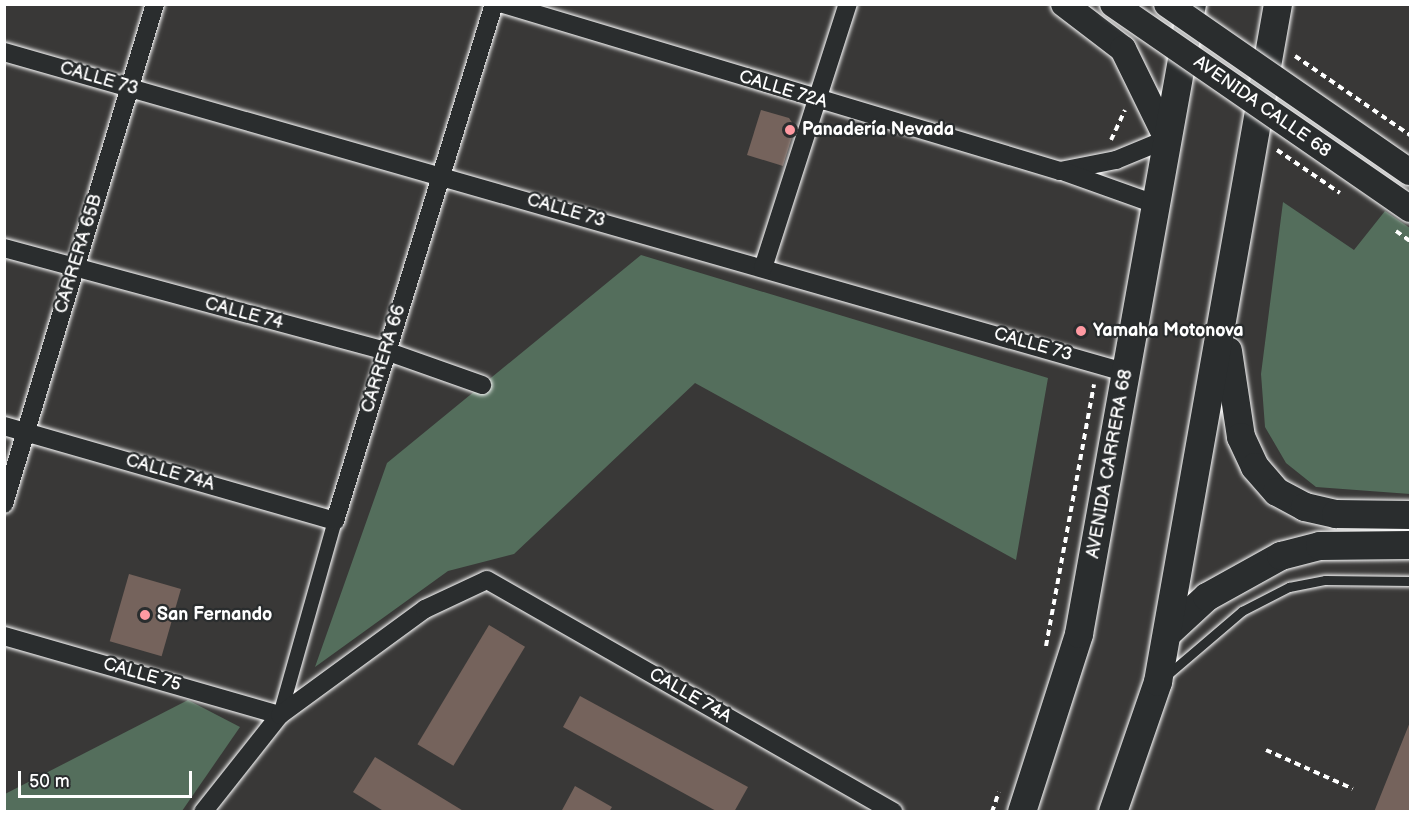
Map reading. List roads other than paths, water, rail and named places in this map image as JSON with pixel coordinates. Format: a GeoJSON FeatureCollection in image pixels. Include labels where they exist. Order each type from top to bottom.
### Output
{"type":"FeatureCollection","features":[{"type":"Feature","properties":{"kind":"main road"},"geometry":{"type":"LineString","coordinates":[[1064,4],[1123,49],[1167,139]]}},
{"type":"Feature","properties":{"kind":"main road","name":"AVENIDA CALLE 68"},"geometry":{"type":"LineString","coordinates":[[1113,4],[1410,209]]}},
{"type":"Feature","properties":{"kind":"main road","name":"AVENIDA CALLE 68"},"geometry":{"type":"LineString","coordinates":[[1167,4],[1410,172]]}},
{"type":"Feature","properties":{"kind":"main road","name":"AVENIDA CARRERA 68"},"geometry":{"type":"LineString","coordinates":[[1022,812],[1078,634],[1192,4]]}},
{"type":"Feature","properties":{"kind":"main road"},"geometry":{"type":"LineString","coordinates":[[1113,812],[1158,682],[1225,320],[1278,4]]}},
{"type":"Feature","properties":{"kind":"main road"},"geometry":{"type":"LineString","coordinates":[[1225,320],[1241,437],[1263,478],[1305,507],[1336,514],[1410,515]]}},
{"type":"Feature","properties":{"kind":"main road"},"geometry":{"type":"LineString","coordinates":[[1168,633],[1207,597],[1281,556],[1328,546],[1410,545]]}},
{"type":"Feature","properties":{"kind":"street","name":"CARRERA 65B"},"geometry":{"type":"LineString","coordinates":[[4,504],[155,4]]}},
{"type":"Feature","properties":{"kind":"street","name":"CARRERA 66"},"geometry":{"type":"LineString","coordinates":[[280,714],[334,520],[494,4]]}},
{"type":"Feature","properties":{"kind":"street","name":"CALLE 72A"},"geometry":{"type":"LineString","coordinates":[[503,4],[1060,171],[1116,160],[1167,139]]}},
{"type":"Feature","properties":{"kind":"street"},"geometry":{"type":"LineString","coordinates":[[763,268],[848,4]]}},
{"type":"Feature","properties":{"kind":"street","name":"CALLE 73"},"geometry":{"type":"LineString","coordinates":[[4,52],[441,175],[1127,373]]}},
{"type":"Feature","properties":{"kind":"street"},"geometry":{"type":"LineString","coordinates":[[1060,171],[1155,204]]}},
{"type":"Feature","properties":{"kind":"street","name":"CALLE 74"},"geometry":{"type":"LineString","coordinates":[[4,248],[386,351],[482,385]]}},
{"type":"Feature","properties":{"kind":"street","name":"CALLE 74A"},"geometry":{"type":"LineString","coordinates":[[4,426],[334,520]]}},
{"type":"Feature","properties":{"kind":"street","name":"CARRERA 66"},"geometry":{"type":"LineString","coordinates":[[203,812],[280,714],[425,609],[487,580]]}},
{"type":"Feature","properties":{"kind":"street","name":"CALLE 74A"},"geometry":{"type":"LineString","coordinates":[[487,580],[893,812]]}},
{"type":"Feature","properties":{"kind":"street","name":"CALLE 75"},"geometry":{"type":"LineString","coordinates":[[4,636],[280,714]]}},
{"type":"Feature","properties":{"kind":"lane"},"geometry":{"type":"LineString","coordinates":[[1158,682],[1242,611],[1289,587],[1325,580],[1410,581]]}},
{"type":"Feature","properties":{"kind":"place","name":"Panadería Nevada"},"geometry":{"type":"Point","coordinates":[790,130]}},
{"type":"Feature","properties":{"kind":"place","name":"Yamaha Motonova"},"geometry":{"type":"Point","coordinates":[1081,331]}},
{"type":"Feature","properties":{"kind":"place","name":"San Fernando"},"geometry":{"type":"Point","coordinates":[145,615]}}]}
